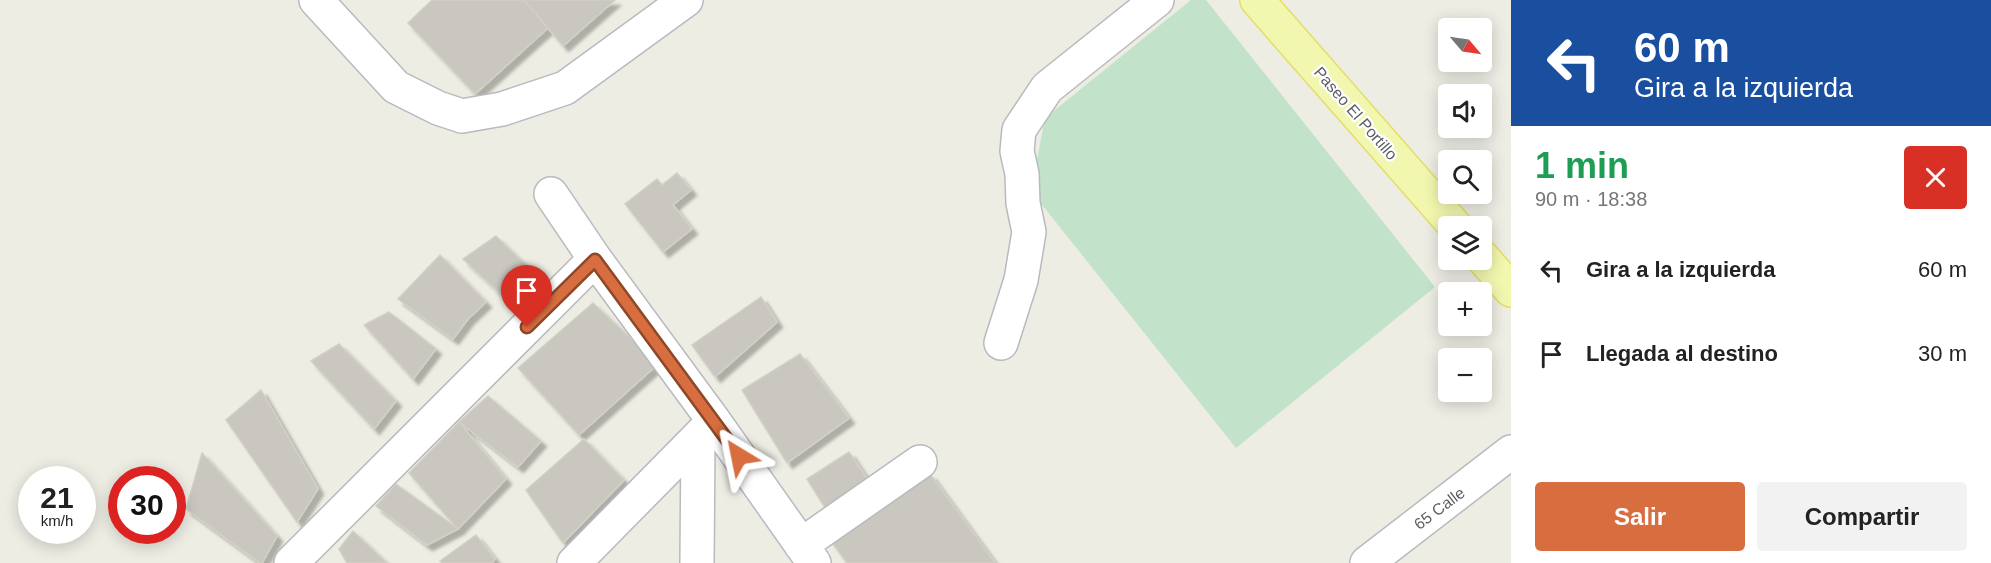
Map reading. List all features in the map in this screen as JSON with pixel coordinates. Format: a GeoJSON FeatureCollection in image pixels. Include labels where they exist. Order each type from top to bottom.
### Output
{"type":"FeatureCollection","features":[{"type":"Feature","properties":{"kind":"main road","name":"Paseo El Portillo"},"geometry":{"type":"LineString","coordinates":[[1257,0],[1446,216]]}},
{"type":"Feature","properties":{"kind":"main road"},"geometry":{"type":"LineString","coordinates":[[1492,268],[1511,290]]}},
{"type":"Feature","properties":{"kind":"street"},"geometry":{"type":"LineString","coordinates":[[316,0],[396,87],[438,108],[462,116],[502,109],[565,88],[686,0]]}},
{"type":"Feature","properties":{"kind":"street"},"geometry":{"type":"LineString","coordinates":[[1001,343],[1021,280],[1029,232],[1023,203],[1023,174],[1017,151],[1019,130],[1047,88],[1157,0]]}},
{"type":"Feature","properties":{"kind":"street"},"geometry":{"type":"LineString","coordinates":[[551,194],[706,430],[808,554],[920,462]]}},
{"type":"Feature","properties":{"kind":"street"},"geometry":{"type":"LineString","coordinates":[[291,563],[595,260]]}},
{"type":"Feature","properties":{"kind":"street"},"geometry":{"type":"LineString","coordinates":[[574,563],[706,430]]}},
{"type":"Feature","properties":{"kind":"street"},"geometry":{"type":"LineString","coordinates":[[697,563],[706,430]]}},
{"type":"Feature","properties":{"kind":"street","name":"65 Calle"},"geometry":{"type":"LineString","coordinates":[[1367,563],[1511,452]]}},
{"type":"Feature","properties":{"kind":"green space"},"geometry":{"type":"Polygon","coordinates":[[[1191,0],[1206,0],[1435,287],[1236,448],[1031,191],[1045,118],[1191,0]]]}},
{"type":"Feature","properties":{"kind":"building"},"geometry":{"type":"Polygon","coordinates":[[[432,0],[524,0],[548,28],[475,94],[408,23],[432,0]]]}},
{"type":"Feature","properties":{"kind":"building"},"geometry":{"type":"Polygon","coordinates":[[[524,0],[615,0],[563,46],[524,0]]]}},
{"type":"Feature","properties":{"kind":"building"},"geometry":{"type":"Polygon","coordinates":[[[677,173],[691,190],[673,205],[692,229],[663,252],[625,204],[657,179],[662,185],[677,173]]]}},
{"type":"Feature","properties":{"kind":"building"},"geometry":{"type":"Polygon","coordinates":[[[496,236],[528,267],[502,295],[463,259],[496,236]]]}},
{"type":"Feature","properties":{"kind":"building"},"geometry":{"type":"Polygon","coordinates":[[[440,255],[486,302],[468,319],[453,339],[398,299],[440,255]]]}},
{"type":"Feature","properties":{"kind":"building"},"geometry":{"type":"Polygon","coordinates":[[[761,297],[777,322],[715,377],[692,345],[761,297]]]}},
{"type":"Feature","properties":{"kind":"building"},"geometry":{"type":"Polygon","coordinates":[[[593,303],[658,364],[579,435],[518,368],[593,303]]]}},
{"type":"Feature","properties":{"kind":"building"},"geometry":{"type":"Polygon","coordinates":[[[389,312],[436,349],[413,379],[364,325],[389,312]]]}},
{"type":"Feature","properties":{"kind":"building"},"geometry":{"type":"Polygon","coordinates":[[[339,344],[396,401],[374,429],[311,361],[339,344]]]}},
{"type":"Feature","properties":{"kind":"building"},"geometry":{"type":"Polygon","coordinates":[[[800,354],[849,418],[787,463],[742,390],[800,354]]]}},
{"type":"Feature","properties":{"kind":"building"},"geometry":{"type":"Polygon","coordinates":[[[261,390],[318,489],[297,522],[226,420],[261,390]]]}},
{"type":"Feature","properties":{"kind":"building"},"geometry":{"type":"Polygon","coordinates":[[[488,396],[541,441],[518,467],[459,422],[488,396]]]}},
{"type":"Feature","properties":{"kind":"building"},"geometry":{"type":"Polygon","coordinates":[[[459,422],[506,479],[458,529],[409,473],[459,422]]]}},
{"type":"Feature","properties":{"kind":"building"},"geometry":{"type":"Polygon","coordinates":[[[584,439],[624,480],[563,543],[526,490],[584,439]]]}},
{"type":"Feature","properties":{"kind":"building"},"geometry":{"type":"Polygon","coordinates":[[[849,452],[872,486],[829,514],[807,479],[849,452]]]}},
{"type":"Feature","properties":{"kind":"building"},"geometry":{"type":"Polygon","coordinates":[[[202,453],[277,536],[260,563],[186,509],[202,453]]]}},
{"type":"Feature","properties":{"kind":"building"},"geometry":{"type":"Polygon","coordinates":[[[930,474],[995,563],[847,563],[830,540],[930,474]]]}},
{"type":"Feature","properties":{"kind":"building"},"geometry":{"type":"Polygon","coordinates":[[[396,484],[458,529],[427,545],[376,506],[396,484]]]}},
{"type":"Feature","properties":{"kind":"building"},"geometry":{"type":"Polygon","coordinates":[[[353,531],[387,563],[347,563],[339,549],[353,531]]]}},
{"type":"Feature","properties":{"kind":"building"},"geometry":{"type":"Polygon","coordinates":[[[476,535],[495,559],[492,563],[442,563],[440,561],[476,535]]]}},
{"type":"Feature","properties":{"kind":"route"},"geometry":{"type":"LineString","coordinates":[[527,327],[595,260],[739,456]]}}]}
